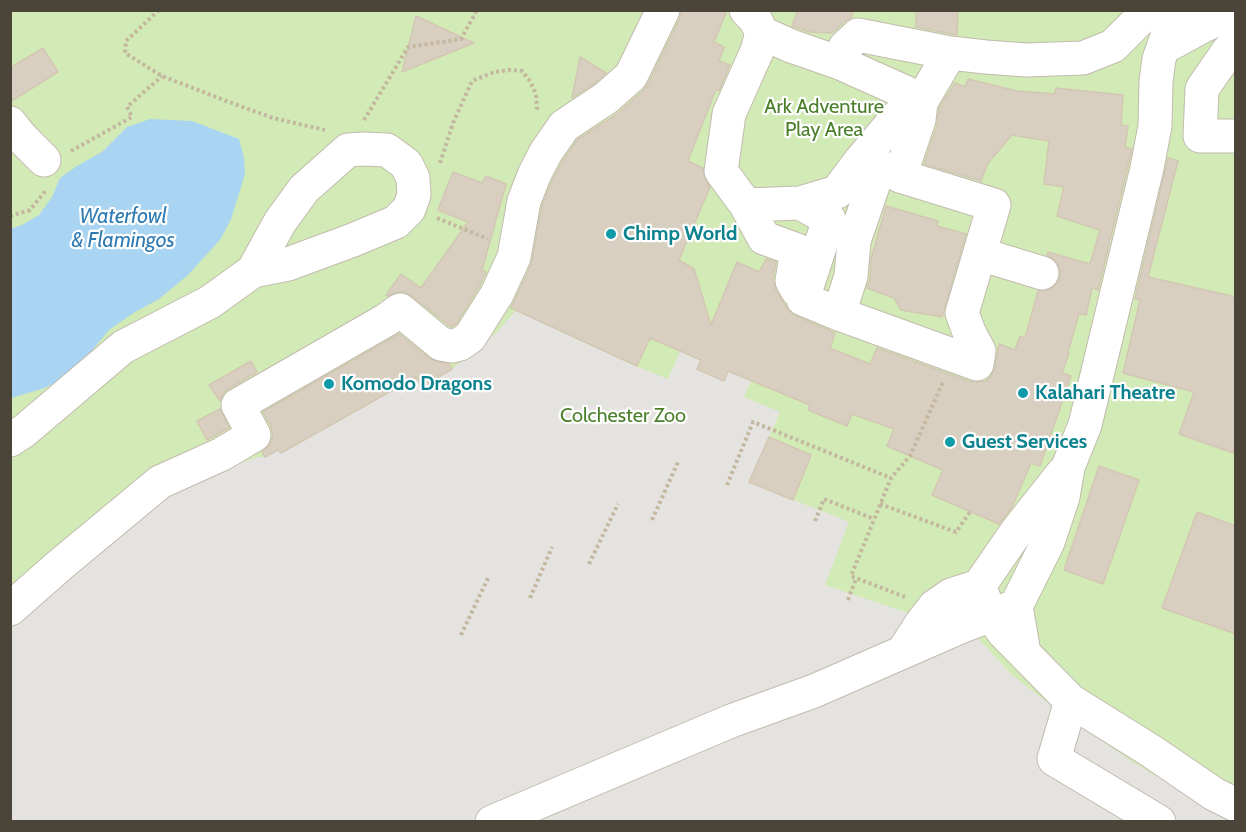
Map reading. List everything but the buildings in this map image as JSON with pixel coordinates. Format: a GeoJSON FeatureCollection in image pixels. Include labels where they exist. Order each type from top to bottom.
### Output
{"type":"FeatureCollection","features":[{"type":"Feature","properties":{"kind":"street"},"geometry":{"type":"LineString","coordinates":[[10,609],[160,482],[222,454],[254,435],[238,405],[400,310],[441,344],[452,346],[470,337],[497,294],[514,257],[524,201],[546,152],[564,126],[606,98],[631,76],[663,10]]}},
{"type":"Feature","properties":{"kind":"street"},"geometry":{"type":"LineString","coordinates":[[995,602],[1048,542],[1063,497],[1068,467],[1085,425],[1147,168],[1155,126],[1159,58],[1170,28],[1192,10]]}},
{"type":"Feature","properties":{"kind":"street"},"geometry":{"type":"LineString","coordinates":[[1159,58],[1173,42],[1236,11]]}},
{"type":"Feature","properties":{"kind":"street"},"geometry":{"type":"LineString","coordinates":[[840,63],[845,47],[865,23],[950,53],[1026,60],[1083,58],[1113,46],[1137,14]]}},
{"type":"Feature","properties":{"kind":"street"},"geometry":{"type":"LineString","coordinates":[[754,22],[791,46],[840,63],[918,100]]}},
{"type":"Feature","properties":{"kind":"street"},"geometry":{"type":"LineString","coordinates":[[754,22],[757,51],[729,114],[721,171],[746,205],[767,244],[797,250],[792,281],[803,299],[952,361],[977,364],[980,351],[969,332],[962,313],[994,205],[900,176],[890,169],[878,171],[803,299]]}},
{"type":"Feature","properties":{"kind":"street"},"geometry":{"type":"LineString","coordinates":[[1233,50],[1202,89],[1200,136],[1236,136]]}},
{"type":"Feature","properties":{"kind":"street"},"geometry":{"type":"LineString","coordinates":[[746,205],[800,203],[837,192],[861,160],[918,100],[950,53]]}},
{"type":"Feature","properties":{"kind":"street"},"geometry":{"type":"LineString","coordinates":[[900,176],[919,120],[918,100]]}},
{"type":"Feature","properties":{"kind":"street"},"geometry":{"type":"LineString","coordinates":[[10,123],[22,138],[53,166]]}},
{"type":"Feature","properties":{"kind":"street"},"geometry":{"type":"LineString","coordinates":[[10,440],[123,347],[210,302],[253,271],[288,264],[396,222],[409,209],[414,195],[413,178],[405,164],[387,150],[348,150],[304,189],[280,222],[253,271]]}},
{"type":"Feature","properties":{"kind":"street"},"geometry":{"type":"LineString","coordinates":[[839,314],[850,276],[854,241],[850,220],[861,160]]}},
{"type":"Feature","properties":{"kind":"street"},"geometry":{"type":"LineString","coordinates":[[800,203],[850,220]]}},
{"type":"Feature","properties":{"kind":"street"},"geometry":{"type":"LineString","coordinates":[[980,254],[1042,273]]}},
{"type":"Feature","properties":{"kind":"street"},"geometry":{"type":"LineString","coordinates":[[492,822],[731,720],[814,691],[903,652],[935,606],[951,595],[995,602]]}},
{"type":"Feature","properties":{"kind":"street"},"geometry":{"type":"LineString","coordinates":[[995,602],[1024,653],[1071,701],[1214,794],[1236,805]]}},
{"type":"Feature","properties":{"kind":"street"},"geometry":{"type":"LineString","coordinates":[[1071,701],[1054,759],[1159,822]]}},
{"type":"Feature","properties":{"kind":"path"},"geometry":{"type":"LineString","coordinates":[[159,10],[126,41],[125,53],[162,76],[273,118],[334,132]]}},
{"type":"Feature","properties":{"kind":"path"},"geometry":{"type":"LineString","coordinates":[[360,127],[408,47],[461,39],[477,10]]}},
{"type":"Feature","properties":{"kind":"path"},"geometry":{"type":"LineString","coordinates":[[438,167],[453,123],[472,81],[494,72],[522,71]]}},
{"type":"Feature","properties":{"kind":"path"},"geometry":{"type":"LineString","coordinates":[[10,216],[30,210],[46,191],[53,166],[72,150],[132,117],[127,107],[162,76]]}},
{"type":"Feature","properties":{"kind":"path"},"geometry":{"type":"LineString","coordinates":[[430,214],[516,248]]}},
{"type":"Feature","properties":{"kind":"path"},"geometry":{"type":"LineString","coordinates":[[910,590],[904,598],[851,576],[891,478],[910,456],[952,361]]}},
{"type":"Feature","properties":{"kind":"path"},"geometry":{"type":"LineString","coordinates":[[727,485],[753,422],[891,478]]}},
{"type":"Feature","properties":{"kind":"path"},"geometry":{"type":"LineString","coordinates":[[652,520],[678,462]]}},
{"type":"Feature","properties":{"kind":"path"},"geometry":{"type":"LineString","coordinates":[[815,521],[824,499],[874,519]]}},
{"type":"Feature","properties":{"kind":"path"},"geometry":{"type":"LineString","coordinates":[[589,564],[618,504]]}},
{"type":"Feature","properties":{"kind":"path"},"geometry":{"type":"LineString","coordinates":[[880,504],[956,532],[970,512]]}},
{"type":"Feature","properties":{"kind":"path"},"geometry":{"type":"LineString","coordinates":[[530,598],[552,547]]}},
{"type":"Feature","properties":{"kind":"path"},"geometry":{"type":"LineString","coordinates":[[461,635],[489,578]]}},
{"type":"Feature","properties":{"kind":"path"},"geometry":{"type":"LineString","coordinates":[[848,600],[856,578]]}},
{"type":"Feature","properties":{"kind":"green space","name":"Colchester Zoo"},"geometry":{"type":"Polygon","coordinates":[[[10,11],[1235,11],[1235,821],[11,821],[10,11]]]}},
{"type":"Feature","properties":{"kind":"shaded area"},"geometry":{"type":"Polygon","coordinates":[[[516,310],[630,364],[668,379],[682,347],[681,351],[701,360],[697,370],[724,381],[728,371],[751,381],[744,397],[780,412],[749,482],[849,522],[825,585],[976,636],[1012,675],[1057,710],[1131,761],[1231,821],[11,822],[11,626],[161,500],[229,467],[257,457],[265,457],[278,450],[281,453],[416,377],[423,386],[452,369],[495,334],[516,310]]]}},
{"type":"Feature","properties":{"kind":"water","name":"Waterfowl & Flamingos"},"geometry":{"type":"Polygon","coordinates":[[[150,119],[192,121],[239,139],[245,174],[231,219],[220,240],[188,275],[159,299],[109,330],[94,348],[90,360],[62,380],[42,389],[11,398],[10,229],[39,215],[52,197],[60,178],[102,152],[127,127],[150,119]]]}},
{"type":"Feature","properties":{"kind":"place","name":"Chimp World"},"geometry":{"type":"Point","coordinates":[611,234]}},
{"type":"Feature","properties":{"kind":"place","name":"Komodo Dragons"},"geometry":{"type":"Point","coordinates":[329,384]}},
{"type":"Feature","properties":{"kind":"place","name":"Kalahari Theatre"},"geometry":{"type":"Point","coordinates":[1023,393]}},
{"type":"Feature","properties":{"kind":"place","name":"Guest Services"},"geometry":{"type":"Point","coordinates":[950,442]}},
{"type":"Feature","properties":{"kind":"park label","name":"Ark Adventure Play Area"},"geometry":{"type":"Point","coordinates":[824,118]}}]}
